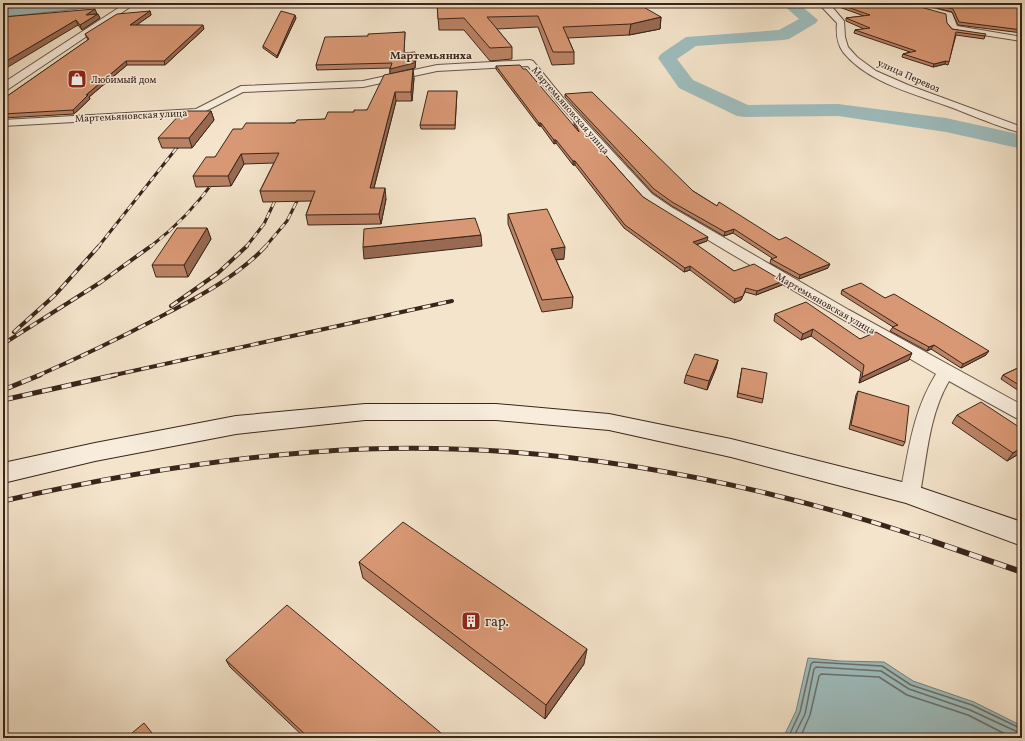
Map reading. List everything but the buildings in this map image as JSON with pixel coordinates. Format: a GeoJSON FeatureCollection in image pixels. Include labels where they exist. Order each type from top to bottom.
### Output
{"type":"FeatureCollection","features":[{"type":"Feature","properties":{"kind":"main road"},"geometry":{"type":"LineString","coordinates":[[3,473],[95,452],[236,425],[365,412],[496,412],[609,422],[662,432],[807,466],[910,494],[1022,534]]}},
{"type":"Feature","properties":{"kind":"street"},"geometry":{"type":"LineString","coordinates":[[3,88],[132,3]]}},
{"type":"Feature","properties":{"kind":"street","name":"улица Перевоз"},"geometry":{"type":"LineString","coordinates":[[821,3],[842,23],[841,40],[845,49],[871,71],[898,85],[978,116],[1022,130]]}},
{"type":"Feature","properties":{"kind":"street"},"geometry":{"type":"LineString","coordinates":[[904,3],[949,15]]}},
{"type":"Feature","properties":{"kind":"street"},"geometry":{"type":"LineString","coordinates":[[946,7],[951,19],[951,26],[954,28],[1022,39]]}},
{"type":"Feature","properties":{"kind":"street","name":"Мартемьяновская улица"},"geometry":{"type":"LineString","coordinates":[[3,122],[198,112],[241,89],[363,84],[437,68],[530,63],[561,101],[648,197],[667,210],[787,281],[946,372],[1022,413]]}},
{"type":"Feature","properties":{"kind":"street"},"geometry":{"type":"LineString","coordinates":[[910,494],[924,419],[934,392],[946,372]]}},
{"type":"Feature","properties":{"kind":"water"},"geometry":{"type":"Polygon","coordinates":[[[34,5],[97,7],[3,17],[3,9],[34,5]]]}},
{"type":"Feature","properties":{"kind":"water"},"geometry":{"type":"Polygon","coordinates":[[[808,658],[840,661],[884,662],[913,681],[974,702],[1022,726],[1022,738],[783,738],[796,711],[808,658]]]}},
{"type":"Feature","properties":{"kind":"waterway"},"geometry":{"type":"LineString","coordinates":[[788,3],[810,20],[783,35],[692,41],[667,58],[686,84],[745,111],[838,110],[946,125],[1022,142]]}},
{"type":"Feature","properties":{"kind":"railway"},"geometry":{"type":"LineString","coordinates":[[179,146],[183,140]]}},
{"type":"Feature","properties":{"kind":"railway"},"geometry":{"type":"LineString","coordinates":[[98,247],[179,145]]}},
{"type":"Feature","properties":{"kind":"railway"},"geometry":{"type":"LineString","coordinates":[[150,247],[186,215],[217,177]]}},
{"type":"Feature","properties":{"kind":"railway"},"geometry":{"type":"LineString","coordinates":[[265,247],[287,221],[302,191]]}},
{"type":"Feature","properties":{"kind":"railway"},"geometry":{"type":"LineString","coordinates":[[246,247],[264,224],[279,192]]}},
{"type":"Feature","properties":{"kind":"railway"},"geometry":{"type":"LineString","coordinates":[[14,332],[55,295],[99,246]]}},
{"type":"Feature","properties":{"kind":"railway"},"geometry":{"type":"LineString","coordinates":[[3,344],[101,282],[151,246]]}},
{"type":"Feature","properties":{"kind":"railway"},"geometry":{"type":"LineString","coordinates":[[171,306],[218,273],[246,247]]}},
{"type":"Feature","properties":{"kind":"railway"},"geometry":{"type":"LineString","coordinates":[[37,376],[113,341],[201,295],[229,278],[265,247]]}},
{"type":"Feature","properties":{"kind":"railway"},"geometry":{"type":"LineString","coordinates":[[110,376],[452,301]]}},
{"type":"Feature","properties":{"kind":"railway"},"geometry":{"type":"LineString","coordinates":[[3,390],[40,375]]}},
{"type":"Feature","properties":{"kind":"railway"},"geometry":{"type":"LineString","coordinates":[[3,400],[115,375]]}},
{"type":"Feature","properties":{"kind":"railway"},"geometry":{"type":"LineString","coordinates":[[3,501],[137,474],[273,455],[365,449],[436,448],[507,452],[577,459],[648,469],[718,482],[787,498],[922,538]]}},
{"type":"Feature","properties":{"kind":"railway"},"geometry":{"type":"LineString","coordinates":[[922,538],[1022,572]]}},
{"type":"Feature","properties":{"kind":"place","name":"Любимый дом"},"geometry":{"type":"Point","coordinates":[77,79]}},
{"type":"Feature","properties":{"kind":"place","name":"гар."},"geometry":{"type":"Point","coordinates":[471,621]}},
{"type":"Feature","properties":{"kind":"district","name":"Мартемьяниха"},"geometry":{"type":"Point","coordinates":[431,55]}}]}
